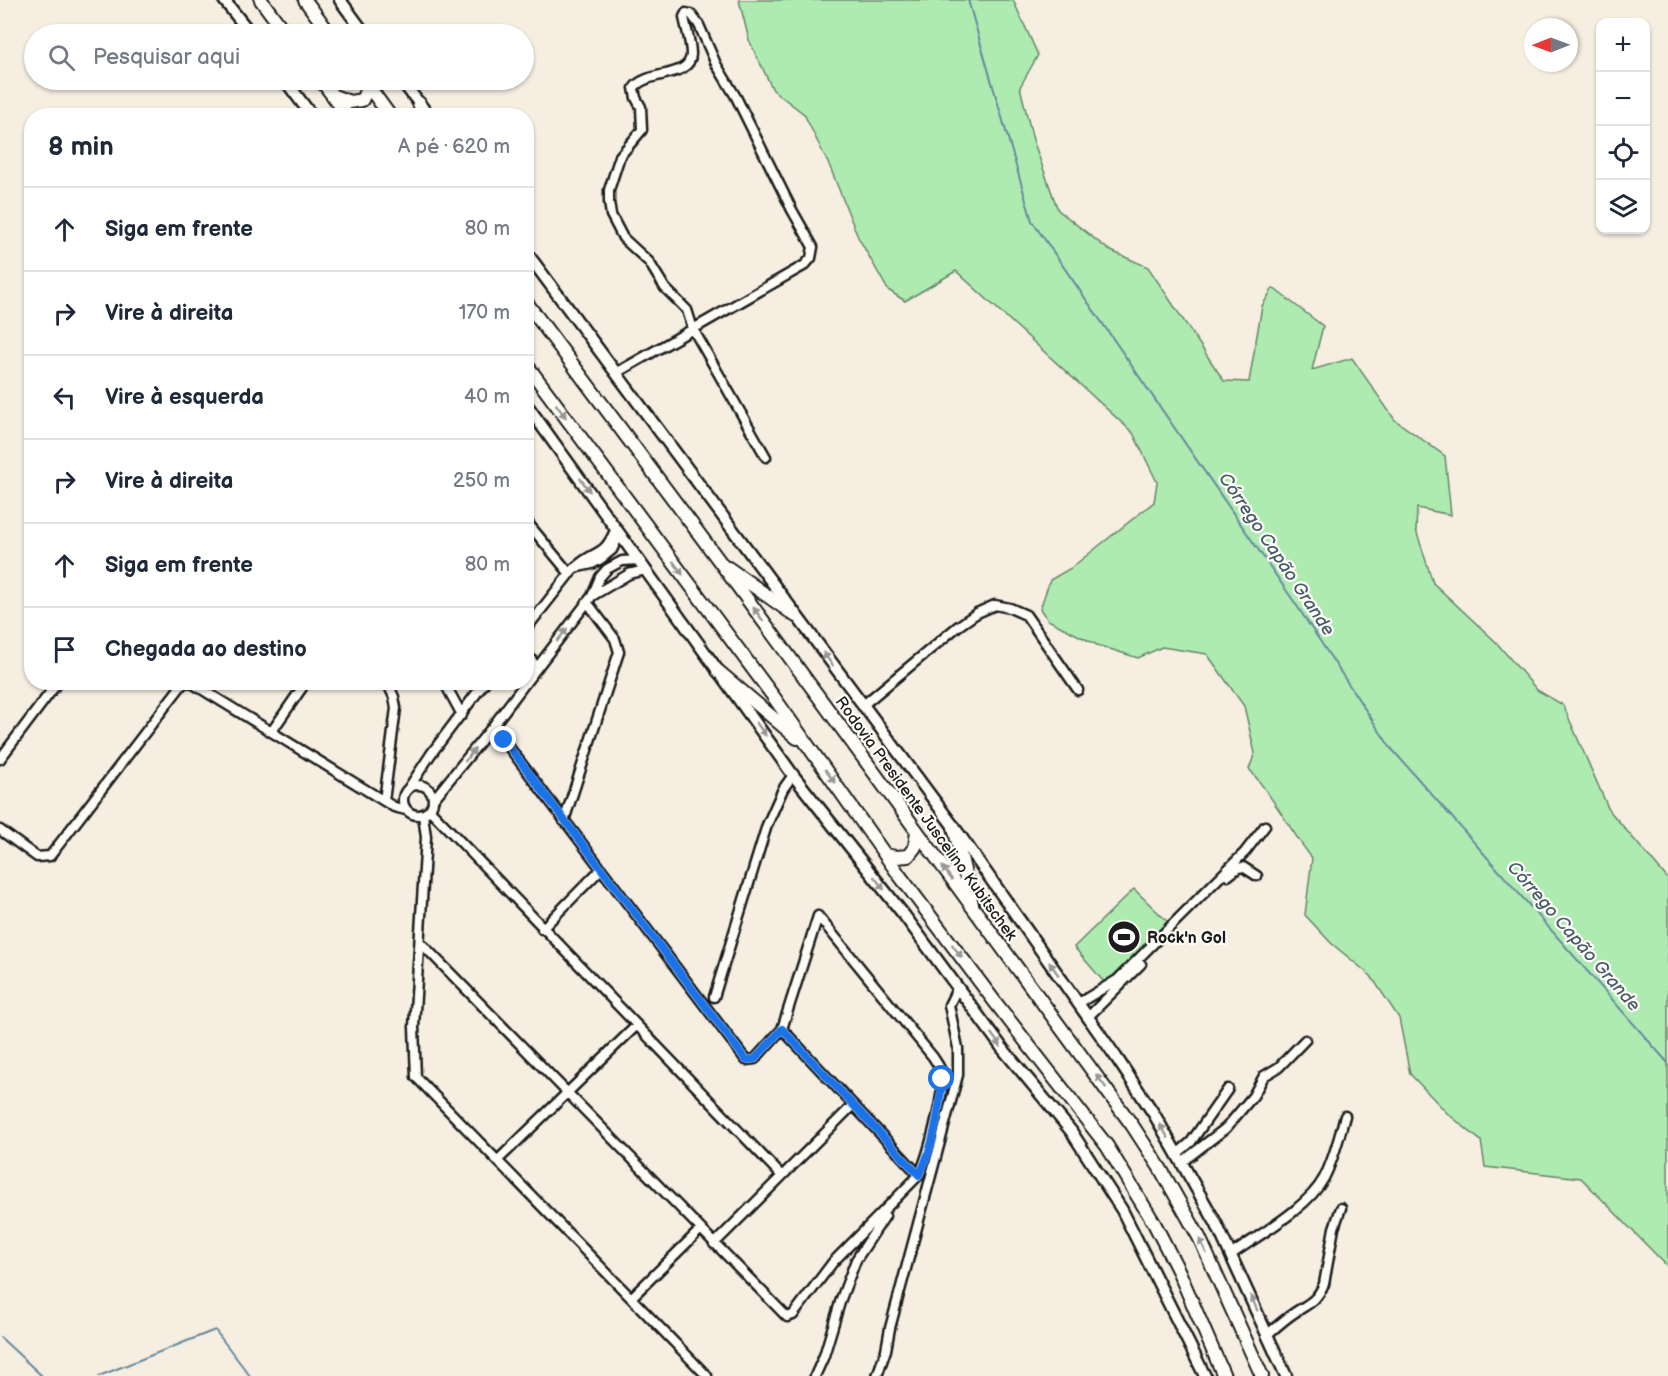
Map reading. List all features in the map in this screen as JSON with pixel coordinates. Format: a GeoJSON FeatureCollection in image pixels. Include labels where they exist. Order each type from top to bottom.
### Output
{"type":"FeatureCollection","features":[{"type":"Feature","properties":{"kind":"highway"},"geometry":{"type":"LineString","coordinates":[[261,0],[279,24]]}},
{"type":"Feature","properties":{"kind":"highway"},"geometry":{"type":"LineString","coordinates":[[305,0],[323,24]]}},
{"type":"Feature","properties":{"kind":"highway"},"geometry":{"type":"LineString","coordinates":[[329,90],[342,108]]}},
{"type":"Feature","properties":{"kind":"highway"},"geometry":{"type":"LineString","coordinates":[[334,96],[350,102],[362,100],[366,90]]}},
{"type":"Feature","properties":{"kind":"highway"},"geometry":{"type":"LineString","coordinates":[[370,90],[384,108]]}},
{"type":"Feature","properties":{"kind":"highway","name":"Rodovia Presidente Juscelino Kubitschek"},"geometry":{"type":"LineString","coordinates":[[534,313],[1110,1093],[1160,1168],[1199,1237],[1262,1376]]}},
{"type":"Feature","properties":{"kind":"highway"},"geometry":{"type":"LineString","coordinates":[[534,375],[811,749],[885,855],[1107,1146],[1159,1232],[1224,1376]]}},
{"type":"Feature","properties":{"kind":"highway"},"geometry":{"type":"LineString","coordinates":[[720,562],[796,616]]}},
{"type":"Feature","properties":{"kind":"highway"},"geometry":{"type":"LineString","coordinates":[[718,671],[811,749]]}},
{"type":"Feature","properties":{"kind":"highway"},"geometry":{"type":"LineString","coordinates":[[954,827],[974,911]]}},
{"type":"Feature","properties":{"kind":"highway"},"geometry":{"type":"LineString","coordinates":[[885,855],[908,856],[915,847],[917,831]]}},
{"type":"Feature","properties":{"kind":"main road"},"geometry":{"type":"LineString","coordinates":[[224,0],[242,24]]}},
{"type":"Feature","properties":{"kind":"main road"},"geometry":{"type":"LineString","coordinates":[[340,0],[358,24]]}},
{"type":"Feature","properties":{"kind":"main road"},"geometry":{"type":"LineString","coordinates":[[292,90],[306,108]]}},
{"type":"Feature","properties":{"kind":"main road"},"geometry":{"type":"LineString","coordinates":[[408,90],[420,108]]}},
{"type":"Feature","properties":{"kind":"main road"},"geometry":{"type":"LineString","coordinates":[[534,263],[954,827],[1154,1114],[1232,1254],[1286,1376]]}},
{"type":"Feature","properties":{"kind":"main road"},"geometry":{"type":"LineString","coordinates":[[534,415],[793,775],[904,915],[1003,1050],[1071,1131],[1122,1210],[1205,1376]]}},
{"type":"Feature","properties":{"kind":"street"},"geometry":{"type":"LineString","coordinates":[[616,373],[693,329],[805,265],[811,258],[813,247],[736,97],[716,64],[699,25],[688,13],[684,17],[691,53],[687,65],[682,69],[638,82],[634,88],[641,107],[642,130],[620,156],[609,190],[611,215],[623,238],[649,262],[665,288],[687,310],[693,329],[766,457]]}},
{"type":"Feature","properties":{"kind":"street"},"geometry":{"type":"LineString","coordinates":[[534,530],[572,571]]}},
{"type":"Feature","properties":{"kind":"street"},"geometry":{"type":"LineString","coordinates":[[572,571],[592,564],[612,550],[618,531]]}},
{"type":"Feature","properties":{"kind":"street"},"geometry":{"type":"LineString","coordinates":[[534,619],[572,571],[586,559],[603,551],[618,531]]}},
{"type":"Feature","properties":{"kind":"street"},"geometry":{"type":"LineString","coordinates":[[601,559],[607,569]]}},
{"type":"Feature","properties":{"kind":"street"},"geometry":{"type":"LineString","coordinates":[[534,672],[590,599],[600,577],[607,569],[621,561],[642,565]]}},
{"type":"Feature","properties":{"kind":"street"},"geometry":{"type":"LineString","coordinates":[[592,564],[600,577]]}},
{"type":"Feature","properties":{"kind":"street"},"geometry":{"type":"LineString","coordinates":[[590,599],[642,565]]}},
{"type":"Feature","properties":{"kind":"street"},"geometry":{"type":"LineString","coordinates":[[564,821],[619,652],[615,639],[590,599]]}},
{"type":"Feature","properties":{"kind":"street"},"geometry":{"type":"LineString","coordinates":[[862,706],[957,627],[977,613],[995,605],[1026,615],[1078,690]]}},
{"type":"Feature","properties":{"kind":"street"},"geometry":{"type":"LineString","coordinates":[[534,664],[537,668]]}},
{"type":"Feature","properties":{"kind":"street"},"geometry":{"type":"LineString","coordinates":[[0,759],[52,690]]}},
{"type":"Feature","properties":{"kind":"street"},"geometry":{"type":"LineString","coordinates":[[0,830],[37,857],[50,856],[178,690]]}},
{"type":"Feature","properties":{"kind":"street"},"geometry":{"type":"LineString","coordinates":[[203,690],[394,807],[414,815],[426,813]]}},
{"type":"Feature","properties":{"kind":"street"},"geometry":{"type":"LineString","coordinates":[[272,731],[300,690]]}},
{"type":"Feature","properties":{"kind":"street"},"geometry":{"type":"LineString","coordinates":[[384,801],[396,708],[391,690]]}},
{"type":"Feature","properties":{"kind":"street"},"geometry":{"type":"LineString","coordinates":[[448,690],[462,715]]}},
{"type":"Feature","properties":{"kind":"street"},"geometry":{"type":"LineString","coordinates":[[406,810],[402,801],[405,792],[479,690]]}},
{"type":"Feature","properties":{"kind":"street"},"geometry":{"type":"LineString","coordinates":[[519,690],[494,726],[433,800],[426,813],[414,1028],[416,1077],[707,1376]]}},
{"type":"Feature","properties":{"kind":"street"},"geometry":{"type":"LineString","coordinates":[[420,942],[787,1317],[794,1315],[833,1262],[895,1201],[919,1175],[924,1164],[942,1086],[942,1073],[920,1039],[818,916],[782,1029],[755,1059],[748,1061],[742,1057],[494,726]]}},
{"type":"Feature","properties":{"kind":"street"},"geometry":{"type":"LineString","coordinates":[[714,997],[767,825],[783,789],[793,775]]}},
{"type":"Feature","properties":{"kind":"street"},"geometry":{"type":"LineString","coordinates":[[384,801],[413,786],[422,786],[430,791],[433,800]]}},
{"type":"Feature","properties":{"kind":"street"},"geometry":{"type":"LineString","coordinates":[[426,813],[637,1025],[782,1176]]}},
{"type":"Feature","properties":{"kind":"street"},"geometry":{"type":"LineString","coordinates":[[1079,1004],[1118,980],[1245,852],[1265,826]]}},
{"type":"Feature","properties":{"kind":"street"},"geometry":{"type":"LineString","coordinates":[[1088,1017],[1231,873],[1243,867],[1257,876]]}},
{"type":"Feature","properties":{"kind":"street"},"geometry":{"type":"LineString","coordinates":[[542,929],[601,869]]}},
{"type":"Feature","properties":{"kind":"street"},"geometry":{"type":"LineString","coordinates":[[877,1376],[886,1350],[958,1076],[958,1048],[949,1005],[958,987]]}},
{"type":"Feature","properties":{"kind":"street"},"geometry":{"type":"LineString","coordinates":[[498,1160],[637,1025]]}},
{"type":"Feature","properties":{"kind":"street"},"geometry":{"type":"LineString","coordinates":[[782,1029],[919,1175]]}},
{"type":"Feature","properties":{"kind":"street"},"geometry":{"type":"LineString","coordinates":[[1180,1157],[1226,1128],[1254,1096],[1264,1076],[1279,1067],[1305,1040]]}},
{"type":"Feature","properties":{"kind":"street"},"geometry":{"type":"LineString","coordinates":[[1180,1157],[1228,1089]]}},
{"type":"Feature","properties":{"kind":"street"},"geometry":{"type":"LineString","coordinates":[[714,1244],[853,1105]]}},
{"type":"Feature","properties":{"kind":"street"},"geometry":{"type":"LineString","coordinates":[[1232,1254],[1292,1212],[1316,1191],[1328,1170],[1345,1116]]}},
{"type":"Feature","properties":{"kind":"street"},"geometry":{"type":"LineString","coordinates":[[814,1376],[824,1356],[841,1299],[856,1260],[895,1201]]}},
{"type":"Feature","properties":{"kind":"street"},"geometry":{"type":"LineString","coordinates":[[1268,1334],[1294,1313],[1311,1303],[1320,1292],[1324,1284],[1334,1228],[1341,1208]]}},
{"type":"Feature","properties":{"kind":"street"},"geometry":{"type":"LineString","coordinates":[[632,1298],[700,1230]]}},
{"type":"Feature","properties":{"kind":"green space"},"geometry":{"type":"Polygon","coordinates":[[[739,0],[1013,0],[1038,55],[1020,87],[1033,140],[1058,210],[1109,250],[1148,267],[1224,381],[1249,382],[1262,306],[1273,288],[1323,326],[1312,370],[1352,358],[1395,420],[1445,456],[1451,515],[1417,508],[1416,530],[1433,583],[1495,641],[1537,690],[1563,705],[1609,810],[1668,879],[1668,1267],[1581,1178],[1485,1167],[1481,1141],[1447,1113],[1410,1074],[1399,1018],[1371,976],[1331,943],[1305,915],[1312,858],[1249,769],[1255,753],[1244,706],[1207,654],[1162,647],[1138,658],[1097,645],[1048,620],[1040,609],[1050,580],[1071,568],[1154,502],[1157,482],[1133,433],[956,271],[905,301],[888,290],[858,237],[830,167],[804,114],[773,90],[749,40],[739,0]]]}},
{"type":"Feature","properties":{"kind":"green space","name":"Rock'n Gol"},"geometry":{"type":"Polygon","coordinates":[[[1134,889],[1172,926],[1109,988],[1074,947],[1134,889]]]}},
{"type":"Feature","properties":{"kind":"waterway","name":"Córrego Capão Grande"},"geometry":{"type":"LineString","coordinates":[[968,0],[1032,221],[1295,603],[1390,747],[1668,1063]]}},
{"type":"Feature","properties":{"kind":"waterway"},"geometry":{"type":"LineString","coordinates":[[99,1376],[215,1330],[250,1376]]}},
{"type":"Feature","properties":{"kind":"waterway"},"geometry":{"type":"LineString","coordinates":[[0,1337],[42,1376]]}},
{"type":"Feature","properties":{"kind":"place","name":"Rock'n Gol"},"geometry":{"type":"Point","coordinates":[1124,937]}},
{"type":"Feature","properties":{"kind":"route"},"geometry":{"type":"LineString","coordinates":[[504,740],[742,1057],[748,1061],[755,1059],[782,1029],[919,1175],[934,1126],[942,1079]]}}]}
